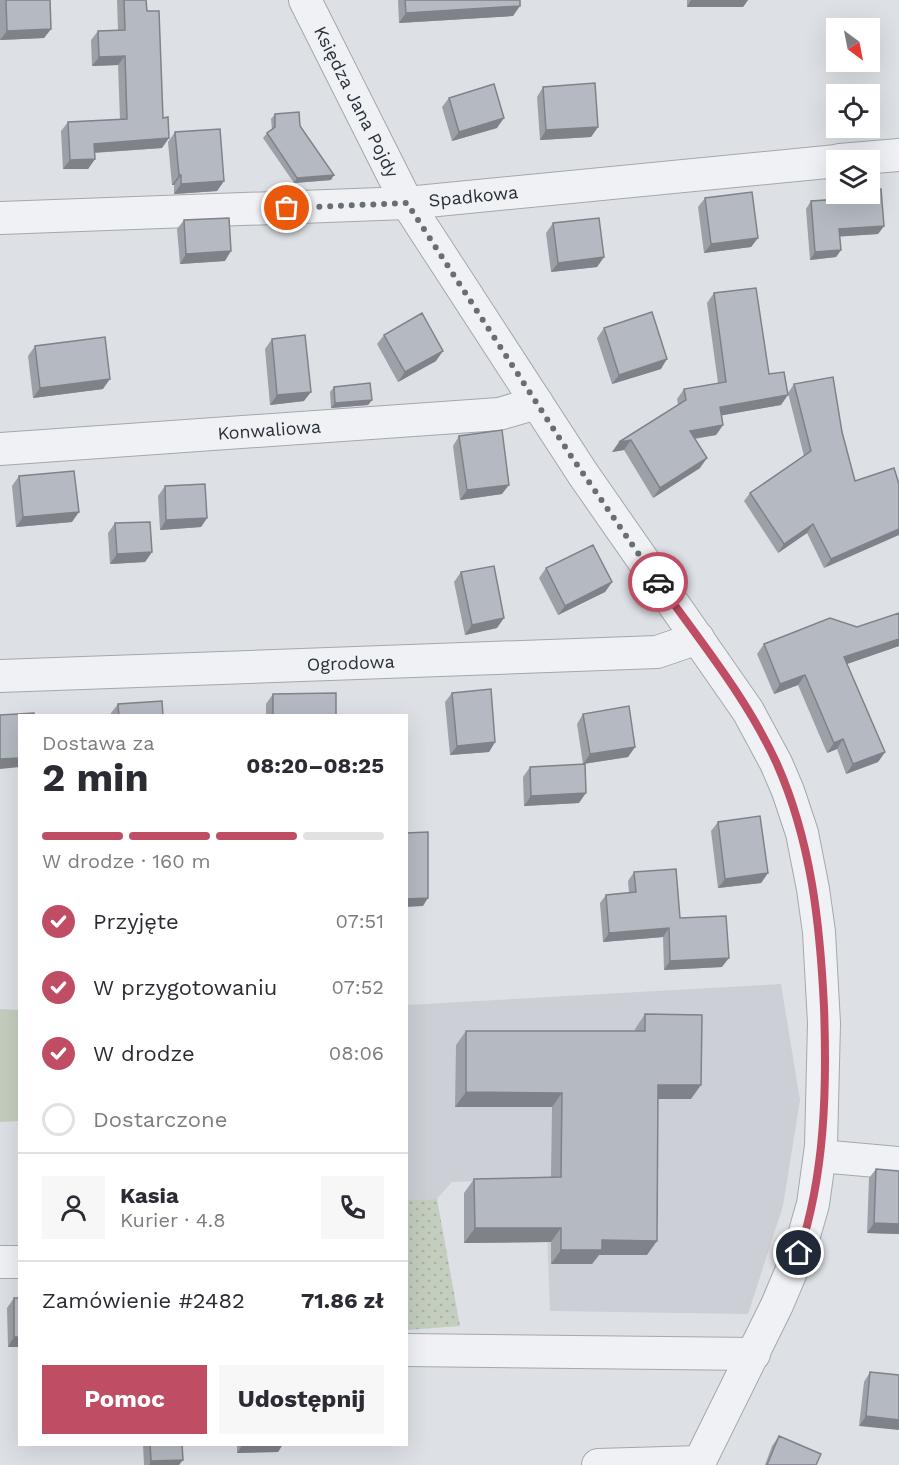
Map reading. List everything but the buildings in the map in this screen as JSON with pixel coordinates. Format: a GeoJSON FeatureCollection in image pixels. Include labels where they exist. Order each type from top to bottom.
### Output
{"type":"FeatureCollection","features":[{"type":"Feature","properties":{"kind":"street","name":"Księdza Jana Pojdy"},"geometry":{"type":"LineString","coordinates":[[305,0],[407,203],[604,506],[732,687],[764,737],[788,791],[802,833],[813,889],[822,977],[825,1058],[820,1156],[813,1204],[799,1253],[754,1354],[699,1463]]}},
{"type":"Feature","properties":{"kind":"street","name":"Spadkowa"},"geometry":{"type":"LineString","coordinates":[[880,157],[899,155]]}},
{"type":"Feature","properties":{"kind":"street","name":"Spadkowa"},"geometry":{"type":"LineString","coordinates":[[0,218],[407,203],[826,162]]}},
{"type":"Feature","properties":{"kind":"street","name":"Konwaliowa"},"geometry":{"type":"LineString","coordinates":[[0,449],[499,414],[537,404]]}},
{"type":"Feature","properties":{"kind":"street","name":"Ogrodowa"},"geometry":{"type":"LineString","coordinates":[[0,676],[657,652],[698,638]]}},
{"type":"Feature","properties":{"kind":"street"},"geometry":{"type":"LineString","coordinates":[[820,1156],[899,1163]]}},
{"type":"Feature","properties":{"kind":"street"},"geometry":{"type":"LineString","coordinates":[[0,1262],[18,1262]]}},
{"type":"Feature","properties":{"kind":"street"},"geometry":{"type":"LineString","coordinates":[[408,1350],[754,1354]]}},
{"type":"Feature","properties":{"kind":"street"},"geometry":{"type":"LineString","coordinates":[[598,1465],[699,1463]]}},
{"type":"Feature","properties":{"kind":"shaded area"},"geometry":{"type":"Polygon","coordinates":[[[781,984],[800,1100],[783,1206],[748,1314],[550,1311],[545,1179],[452,1182],[437,1199],[408,1200],[408,1005],[781,984]]]}},
{"type":"Feature","properties":{"kind":"green space"},"geometry":{"type":"Polygon","coordinates":[[[0,1009],[18,1010],[18,1121],[0,1122],[0,1009]]]}},
{"type":"Feature","properties":{"kind":"green space"},"geometry":{"type":"Polygon","coordinates":[[[437,1199],[460,1326],[408,1330],[408,1200],[437,1199]]]}},
{"type":"Feature","properties":{"kind":"way so far"},"geometry":{"type":"LineString","coordinates":[[287,208],[407,203],[604,506],[658,582]]}},
{"type":"Feature","properties":{"kind":"route"},"geometry":{"type":"LineString","coordinates":[[658,582],[732,687],[764,737],[788,791],[805,846],[819,932],[825,1058],[820,1156],[813,1204],[799,1253]]}}]}
